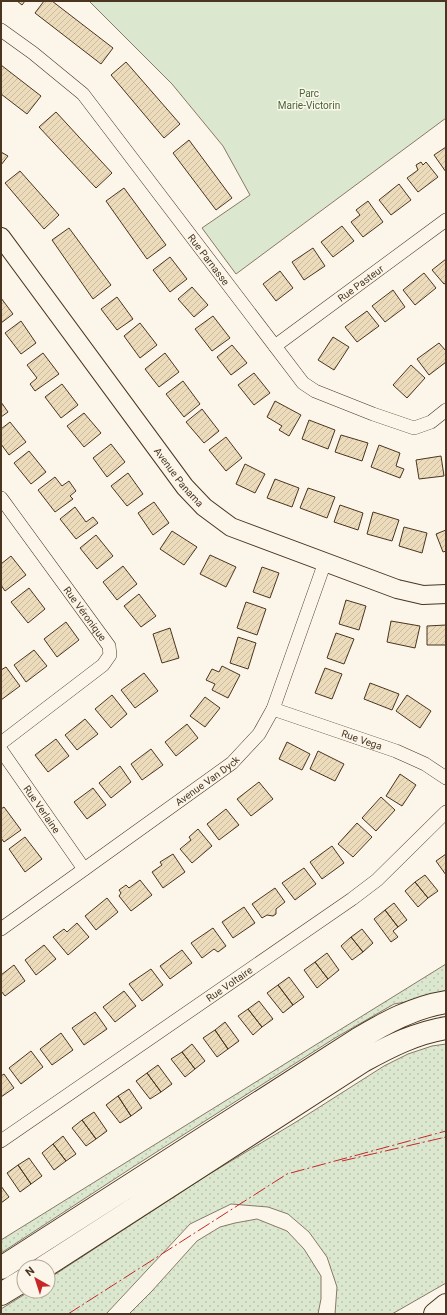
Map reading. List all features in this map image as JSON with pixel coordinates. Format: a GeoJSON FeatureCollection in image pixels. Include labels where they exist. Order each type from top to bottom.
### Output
{"type":"FeatureCollection","features":[{"type":"Feature","properties":{"kind":"highway"},"geometry":{"type":"LineString","coordinates":[[1,1268],[358,1039],[391,1020],[446,1002]]}},
{"type":"Feature","properties":{"kind":"highway"},"geometry":{"type":"LineString","coordinates":[[56,1259],[363,1061],[400,1042],[425,1032],[446,1028]]}},
{"type":"Feature","properties":{"kind":"highway"},"geometry":{"type":"LineString","coordinates":[[1,1294],[16,1285]]}},
{"type":"Feature","properties":{"kind":"highway"},"geometry":{"type":"LineString","coordinates":[[435,1314],[446,1306]]}},
{"type":"Feature","properties":{"kind":"street","name":"Rue Parnasse"},"geometry":{"type":"LineString","coordinates":[[1,30],[84,94],[303,383],[315,391],[373,414],[414,428],[431,422],[446,410]]}},
{"type":"Feature","properties":{"kind":"street","name":"Rue Pasteur"},"geometry":{"type":"LineString","coordinates":[[276,346],[446,220]]}},
{"type":"Feature","properties":{"kind":"street","name":"Avenue Panama"},"geometry":{"type":"LineString","coordinates":[[1,237],[185,487],[204,507],[231,527],[397,589],[423,595],[446,594]]}},
{"type":"Feature","properties":{"kind":"street","name":"Rue Véronique"},"geometry":{"type":"LineString","coordinates":[[1,498],[109,646],[110,655],[103,665],[1,743]]}},
{"type":"Feature","properties":{"kind":"street","name":"Avenue Van Dyck"},"geometry":{"type":"LineString","coordinates":[[1,929],[232,763],[259,734],[273,708],[325,562]]}},
{"type":"Feature","properties":{"kind":"street","name":"Rue Vega"},"geometry":{"type":"LineString","coordinates":[[273,708],[396,751],[425,764],[446,778]]}},
{"type":"Feature","properties":{"kind":"street","name":"Rue Verlaine"},"geometry":{"type":"LineString","coordinates":[[1,750],[84,869]]}},
{"type":"Feature","properties":{"kind":"street","name":"Rue Voltaire"},"geometry":{"type":"LineString","coordinates":[[1,1141],[352,899],[377,880],[446,812]]}},
{"type":"Feature","properties":{"kind":"green space","name":"Parc Marie-Victorin"},"geometry":{"type":"Polygon","coordinates":[[[89,1],[446,1],[446,118],[236,274],[202,228],[250,195],[223,146],[172,84],[89,1]]]}},
{"type":"Feature","properties":{"kind":"green space"},"geometry":{"type":"Polygon","coordinates":[[[446,964],[446,995],[394,1004],[335,1038],[1,1253],[1,1240],[446,964]]]}},
{"type":"Feature","properties":{"kind":"green space"},"geometry":{"type":"Polygon","coordinates":[[[446,1044],[446,1283],[392,1314],[335,1314],[337,1287],[327,1257],[309,1232],[288,1214],[268,1207],[231,1204],[190,1224],[106,1314],[1,1314],[1,1309],[17,1299],[56,1299],[56,1274],[206,1176],[296,1122],[384,1066],[408,1054],[432,1046],[446,1044]]]}},
{"type":"Feature","properties":{"kind":"green space"},"geometry":{"type":"Polygon","coordinates":[[[257,1219],[287,1231],[304,1249],[321,1276],[321,1299],[318,1314],[129,1314],[197,1241],[220,1227],[257,1219]]]}},
{"type":"Feature","properties":{"kind":"building"},"geometry":{"type":"Polygon","coordinates":[[[17,1],[25,1],[22,5],[17,1]]]}},
{"type":"Feature","properties":{"kind":"building"},"geometry":{"type":"Polygon","coordinates":[[[44,1],[52,1],[113,48],[101,64],[35,13],[44,1]]]}},
{"type":"Feature","properties":{"kind":"building"},"geometry":{"type":"Polygon","coordinates":[[[126,62],[180,124],[164,138],[111,75],[126,62]]]}},
{"type":"Feature","properties":{"kind":"building"},"geometry":{"type":"Polygon","coordinates":[[[1,65],[41,96],[27,114],[1,94],[1,65]]]}},
{"type":"Feature","properties":{"kind":"building"},"geometry":{"type":"Polygon","coordinates":[[[56,112],[112,173],[96,188],[39,127],[56,112]]]}},
{"type":"Feature","properties":{"kind":"building"},"geometry":{"type":"Polygon","coordinates":[[[189,140],[232,198],[216,210],[173,153],[189,140]]]}},
{"type":"Feature","properties":{"kind":"building"},"geometry":{"type":"Polygon","coordinates":[[[446,147],[446,172],[434,155],[446,147]]]}},
{"type":"Feature","properties":{"kind":"building"},"geometry":{"type":"Polygon","coordinates":[[[1,152],[8,156],[1,165],[1,152]]]}},
{"type":"Feature","properties":{"kind":"building"},"geometry":{"type":"Polygon","coordinates":[[[421,162],[423,165],[426,162],[438,177],[418,192],[407,178],[418,170],[416,165],[421,162]]]}},
{"type":"Feature","properties":{"kind":"building"},"geometry":{"type":"Polygon","coordinates":[[[20,171],[59,215],[44,229],[5,183],[20,171]]]}},
{"type":"Feature","properties":{"kind":"building"},"geometry":{"type":"Polygon","coordinates":[[[399,184],[411,200],[391,215],[379,200],[399,184]]]}},
{"type":"Feature","properties":{"kind":"building"},"geometry":{"type":"Polygon","coordinates":[[[124,188],[166,245],[147,259],[106,201],[124,188]]]}},
{"type":"Feature","properties":{"kind":"building"},"geometry":{"type":"Polygon","coordinates":[[[368,201],[383,222],[363,237],[351,222],[360,215],[356,210],[368,201]]]}},
{"type":"Feature","properties":{"kind":"building"},"geometry":{"type":"Polygon","coordinates":[[[342,226],[354,241],[333,257],[321,242],[342,226]]]}},
{"type":"Feature","properties":{"kind":"building"},"geometry":{"type":"Polygon","coordinates":[[[69,228],[111,285],[93,299],[52,240],[69,228]]]}},
{"type":"Feature","properties":{"kind":"building"},"geometry":{"type":"Polygon","coordinates":[[[313,248],[325,266],[304,280],[292,262],[313,248]]]}},
{"type":"Feature","properties":{"kind":"building"},"geometry":{"type":"Polygon","coordinates":[[[170,257],[187,279],[170,292],[153,270],[170,257]]]}},
{"type":"Feature","properties":{"kind":"building"},"geometry":{"type":"Polygon","coordinates":[[[446,259],[446,283],[444,284],[432,270],[446,259]]]}},
{"type":"Feature","properties":{"kind":"building"},"geometry":{"type":"Polygon","coordinates":[[[280,271],[293,288],[276,301],[263,284],[280,271]]]}},
{"type":"Feature","properties":{"kind":"building"},"geometry":{"type":"Polygon","coordinates":[[[424,273],[436,288],[415,305],[403,290],[424,273]]]}},
{"type":"Feature","properties":{"kind":"building"},"geometry":{"type":"Polygon","coordinates":[[[192,287],[208,305],[194,317],[178,299],[192,287]]]}},
{"type":"Feature","properties":{"kind":"building"},"geometry":{"type":"Polygon","coordinates":[[[393,290],[405,307],[385,322],[372,306],[393,290]]]}},
{"type":"Feature","properties":{"kind":"building"},"geometry":{"type":"Polygon","coordinates":[[[117,297],[133,319],[117,330],[101,309],[117,297]]]}},
{"type":"Feature","properties":{"kind":"building"},"geometry":{"type":"Polygon","coordinates":[[[1,298],[13,314],[1,323],[1,298]]]}},
{"type":"Feature","properties":{"kind":"building"},"geometry":{"type":"Polygon","coordinates":[[[367,311],[379,326],[357,342],[345,327],[367,311]]]}},
{"type":"Feature","properties":{"kind":"building"},"geometry":{"type":"Polygon","coordinates":[[[213,316],[230,338],[212,351],[195,329],[213,316]]]}},
{"type":"Feature","properties":{"kind":"building"},"geometry":{"type":"Polygon","coordinates":[[[21,321],[36,343],[21,354],[5,333],[21,321]]]}},
{"type":"Feature","properties":{"kind":"building"},"geometry":{"type":"Polygon","coordinates":[[[140,323],[157,345],[140,358],[124,336],[140,323]]]}},
{"type":"Feature","properties":{"kind":"building"},"geometry":{"type":"Polygon","coordinates":[[[333,337],[349,347],[334,370],[318,360],[333,337]]]}},
{"type":"Feature","properties":{"kind":"building"},"geometry":{"type":"Polygon","coordinates":[[[439,343],[446,351],[446,362],[429,375],[417,359],[439,343]]]}},
{"type":"Feature","properties":{"kind":"building"},"geometry":{"type":"Polygon","coordinates":[[[232,345],[247,363],[231,375],[217,357],[232,345]]]}},
{"type":"Feature","properties":{"kind":"building"},"geometry":{"type":"Polygon","coordinates":[[[43,353],[59,374],[35,391],[30,384],[37,378],[27,365],[43,353]]]}},
{"type":"Feature","properties":{"kind":"building"},"geometry":{"type":"Polygon","coordinates":[[[165,353],[179,372],[159,387],[145,369],[165,353]]]}},
{"type":"Feature","properties":{"kind":"building"},"geometry":{"type":"Polygon","coordinates":[[[411,365],[425,378],[407,398],[393,385],[411,365]]]}},
{"type":"Feature","properties":{"kind":"building"},"geometry":{"type":"Polygon","coordinates":[[[254,373],[270,393],[254,405],[238,385],[254,373]]]}},
{"type":"Feature","properties":{"kind":"building"},"geometry":{"type":"Polygon","coordinates":[[[183,381],[200,404],[184,417],[166,394],[183,381]]]}},
{"type":"Feature","properties":{"kind":"building"},"geometry":{"type":"Polygon","coordinates":[[[62,384],[78,405],[61,418],[45,397],[62,384]]]}},
{"type":"Feature","properties":{"kind":"building"},"geometry":{"type":"Polygon","coordinates":[[[275,401],[301,415],[289,436],[279,430],[282,426],[267,417],[275,401]]]}},
{"type":"Feature","properties":{"kind":"building"},"geometry":{"type":"Polygon","coordinates":[[[1,402],[8,412],[1,417],[1,402]]]}},
{"type":"Feature","properties":{"kind":"building"},"geometry":{"type":"Polygon","coordinates":[[[202,409],[219,431],[204,443],[186,422],[202,409]]]}},
{"type":"Feature","properties":{"kind":"building"},"geometry":{"type":"Polygon","coordinates":[[[84,413],[101,433],[84,447],[67,426],[84,413]]]}},
{"type":"Feature","properties":{"kind":"building"},"geometry":{"type":"Polygon","coordinates":[[[309,420],[335,430],[328,449],[302,439],[309,420]]]}},
{"type":"Feature","properties":{"kind":"building"},"geometry":{"type":"Polygon","coordinates":[[[10,422],[26,442],[9,455],[1,444],[1,429],[10,422]]]}},
{"type":"Feature","properties":{"kind":"building"},"geometry":{"type":"Polygon","coordinates":[[[341,435],[368,443],[362,461],[335,452],[341,435]]]}},
{"type":"Feature","properties":{"kind":"building"},"geometry":{"type":"Polygon","coordinates":[[[226,437],[242,458],[226,471],[209,450],[226,437]]]}},
{"type":"Feature","properties":{"kind":"building"},"geometry":{"type":"Polygon","coordinates":[[[111,444],[125,462],[107,477],[93,458],[111,444]]]}},
{"type":"Feature","properties":{"kind":"building"},"geometry":{"type":"Polygon","coordinates":[[[379,445],[400,453],[396,466],[404,469],[400,478],[371,467],[379,445]]]}},
{"type":"Feature","properties":{"kind":"building"},"geometry":{"type":"Polygon","coordinates":[[[29,451],[46,472],[31,484],[14,463],[29,451]]]}},
{"type":"Feature","properties":{"kind":"building"},"geometry":{"type":"Polygon","coordinates":[[[441,456],[444,476],[419,479],[416,460],[441,456]]]}},
{"type":"Feature","properties":{"kind":"building"},"geometry":{"type":"Polygon","coordinates":[[[245,464],[265,474],[255,493],[236,484],[245,464]]]}},
{"type":"Feature","properties":{"kind":"building"},"geometry":{"type":"Polygon","coordinates":[[[128,473],[143,494],[127,506],[111,486],[128,473]]]}},
{"type":"Feature","properties":{"kind":"building"},"geometry":{"type":"Polygon","coordinates":[[[55,477],[62,486],[69,481],[76,491],[70,496],[73,499],[55,512],[38,490],[55,477]]]}},
{"type":"Feature","properties":{"kind":"building"},"geometry":{"type":"Polygon","coordinates":[[[275,479],[299,488],[292,507],[267,498],[275,479]]]}},
{"type":"Feature","properties":{"kind":"building"},"geometry":{"type":"Polygon","coordinates":[[[308,488],[335,497],[327,518],[300,508],[308,488]]]}},
{"type":"Feature","properties":{"kind":"building"},"geometry":{"type":"Polygon","coordinates":[[[154,502],[169,523],[153,535],[138,513],[154,502]]]}},
{"type":"Feature","properties":{"kind":"building"},"geometry":{"type":"Polygon","coordinates":[[[340,505],[363,513],[358,530],[334,522],[340,505]]]}},
{"type":"Feature","properties":{"kind":"building"},"geometry":{"type":"Polygon","coordinates":[[[75,507],[86,522],[93,517],[98,523],[76,539],[60,519],[75,507]]]}},
{"type":"Feature","properties":{"kind":"building"},"geometry":{"type":"Polygon","coordinates":[[[373,512],[399,520],[392,541],[367,534],[373,512]]]}},
{"type":"Feature","properties":{"kind":"building"},"geometry":{"type":"Polygon","coordinates":[[[404,527],[427,533],[422,553],[399,546],[404,527]]]}},
{"type":"Feature","properties":{"kind":"building"},"geometry":{"type":"Polygon","coordinates":[[[446,530],[446,551],[443,552],[436,534],[446,530]]]}},
{"type":"Feature","properties":{"kind":"building"},"geometry":{"type":"Polygon","coordinates":[[[172,531],[197,547],[184,565],[160,549],[172,531]]]}},
{"type":"Feature","properties":{"kind":"building"},"geometry":{"type":"Polygon","coordinates":[[[96,535],[113,556],[97,569],[80,548],[96,535]]]}},
{"type":"Feature","properties":{"kind":"building"},"geometry":{"type":"Polygon","coordinates":[[[210,555],[236,567],[226,587],[200,574],[210,555]]]}},
{"type":"Feature","properties":{"kind":"building"},"geometry":{"type":"Polygon","coordinates":[[[11,556],[26,575],[5,591],[1,585],[1,564],[11,556]]]}},
{"type":"Feature","properties":{"kind":"building"},"geometry":{"type":"Polygon","coordinates":[[[123,566],[137,584],[117,600],[103,582],[123,566]]]}},
{"type":"Feature","properties":{"kind":"building"},"geometry":{"type":"Polygon","coordinates":[[[262,567],[279,573],[270,598],[253,592],[262,567]]]}},
{"type":"Feature","properties":{"kind":"building"},"geometry":{"type":"Polygon","coordinates":[[[29,588],[45,609],[28,623],[11,602],[29,588]]]}},
{"type":"Feature","properties":{"kind":"building"},"geometry":{"type":"Polygon","coordinates":[[[139,594],[156,616],[141,627],[124,606],[139,594]]]}},
{"type":"Feature","properties":{"kind":"building"},"geometry":{"type":"Polygon","coordinates":[[[346,600],[366,606],[359,630],[339,624],[346,600]]]}},
{"type":"Feature","properties":{"kind":"building"},"geometry":{"type":"Polygon","coordinates":[[[246,602],[266,609],[257,635],[237,628],[246,602]]]}},
{"type":"Feature","properties":{"kind":"building"},"geometry":{"type":"Polygon","coordinates":[[[391,621],[420,626],[415,648],[387,642],[391,621]]]}},
{"type":"Feature","properties":{"kind":"building"},"geometry":{"type":"Polygon","coordinates":[[[66,622],[79,640],[57,657],[44,639],[66,622]]]}},
{"type":"Feature","properties":{"kind":"building"},"geometry":{"type":"Polygon","coordinates":[[[446,625],[446,645],[427,645],[427,626],[446,625]]]}},
{"type":"Feature","properties":{"kind":"building"},"geometry":{"type":"Polygon","coordinates":[[[170,628],[179,658],[162,663],[153,634],[170,628]]]}},
{"type":"Feature","properties":{"kind":"building"},"geometry":{"type":"Polygon","coordinates":[[[336,633],[354,639],[344,664],[327,658],[336,633]]]}},
{"type":"Feature","properties":{"kind":"building"},"geometry":{"type":"Polygon","coordinates":[[[238,637],[256,643],[248,669],[230,663],[238,637]]]}},
{"type":"Feature","properties":{"kind":"building"},"geometry":{"type":"Polygon","coordinates":[[[34,650],[47,666],[26,682],[14,665],[34,650]]]}},
{"type":"Feature","properties":{"kind":"building"},"geometry":{"type":"Polygon","coordinates":[[[222,666],[240,675],[228,698],[212,690],[215,684],[206,680],[212,669],[219,672],[222,666]]]}},
{"type":"Feature","properties":{"kind":"building"},"geometry":{"type":"Polygon","coordinates":[[[6,667],[20,686],[1,700],[1,670],[6,667]]]}},
{"type":"Feature","properties":{"kind":"building"},"geometry":{"type":"Polygon","coordinates":[[[325,668],[342,674],[332,699],[315,693],[325,668]]]}},
{"type":"Feature","properties":{"kind":"building"},"geometry":{"type":"Polygon","coordinates":[[[144,673],[158,691],[135,708],[121,690],[144,673]]]}},
{"type":"Feature","properties":{"kind":"building"},"geometry":{"type":"Polygon","coordinates":[[[370,683],[399,694],[392,710],[364,699],[370,683]]]}},
{"type":"Feature","properties":{"kind":"building"},"geometry":{"type":"Polygon","coordinates":[[[112,695],[127,714],[111,728],[95,709],[112,695]]]}},
{"type":"Feature","properties":{"kind":"building"},"geometry":{"type":"Polygon","coordinates":[[[407,695],[431,711],[420,728],[396,711],[407,695]]]}},
{"type":"Feature","properties":{"kind":"building"},"geometry":{"type":"Polygon","coordinates":[[[205,697],[220,708],[205,727],[190,716],[205,697]]]}},
{"type":"Feature","properties":{"kind":"building"},"geometry":{"type":"Polygon","coordinates":[[[85,719],[98,734],[77,750],[65,735],[85,719]]]}},
{"type":"Feature","properties":{"kind":"building"},"geometry":{"type":"Polygon","coordinates":[[[187,724],[198,738],[176,756],[165,742],[187,724]]]}},
{"type":"Feature","properties":{"kind":"building"},"geometry":{"type":"Polygon","coordinates":[[[56,739],[69,756],[48,772],[35,755],[56,739]]]}},
{"type":"Feature","properties":{"kind":"building"},"geometry":{"type":"Polygon","coordinates":[[[287,742],[310,754],[302,770],[279,759],[287,742]]]}},
{"type":"Feature","properties":{"kind":"building"},"geometry":{"type":"Polygon","coordinates":[[[151,749],[163,765],[142,780],[131,764],[151,749]]]}},
{"type":"Feature","properties":{"kind":"building"},"geometry":{"type":"Polygon","coordinates":[[[318,751],[344,764],[335,781],[310,769],[318,751]]]}},
{"type":"Feature","properties":{"kind":"building"},"geometry":{"type":"Polygon","coordinates":[[[120,766],[131,782],[111,798],[99,783],[120,766]]]}},
{"type":"Feature","properties":{"kind":"building"},"geometry":{"type":"Polygon","coordinates":[[[400,774],[416,785],[402,806],[386,796],[400,774]]]}},
{"type":"Feature","properties":{"kind":"building"},"geometry":{"type":"Polygon","coordinates":[[[259,782],[273,799],[251,816],[237,799],[259,782]]]}},
{"type":"Feature","properties":{"kind":"building"},"geometry":{"type":"Polygon","coordinates":[[[93,788],[106,805],[87,819],[74,802],[93,788]]]}},
{"type":"Feature","properties":{"kind":"building"},"geometry":{"type":"Polygon","coordinates":[[[381,797],[395,810],[376,831],[362,818],[381,797]]]}},
{"type":"Feature","properties":{"kind":"building"},"geometry":{"type":"Polygon","coordinates":[[[4,807],[21,830],[4,842],[1,838],[1,809],[4,807]]]}},
{"type":"Feature","properties":{"kind":"building"},"geometry":{"type":"Polygon","coordinates":[[[226,809],[239,825],[219,840],[207,824],[226,809]]]}},
{"type":"Feature","properties":{"kind":"building"},"geometry":{"type":"Polygon","coordinates":[[[357,823],[372,837],[353,857],[338,844],[357,823]]]}},
{"type":"Feature","properties":{"kind":"building"},"geometry":{"type":"Polygon","coordinates":[[[198,829],[212,846],[192,863],[180,849],[191,840],[189,837],[198,829]]]}},
{"type":"Feature","properties":{"kind":"building"},"geometry":{"type":"Polygon","coordinates":[[[25,837],[42,859],[25,872],[9,849],[25,837]]]}},
{"type":"Feature","properties":{"kind":"building"},"geometry":{"type":"Polygon","coordinates":[[[332,846],[344,863],[322,879],[310,862],[332,846]]]}},
{"type":"Feature","properties":{"kind":"building"},"geometry":{"type":"Polygon","coordinates":[[[173,854],[185,872],[163,888],[152,872],[162,865],[160,862],[173,854]]]}},
{"type":"Feature","properties":{"kind":"building"},"geometry":{"type":"Polygon","coordinates":[[[446,854],[446,875],[436,861],[446,854]]]}},
{"type":"Feature","properties":{"kind":"building"},"geometry":{"type":"Polygon","coordinates":[[[304,868],[316,884],[295,900],[282,883],[304,868]]]}},
{"type":"Feature","properties":{"kind":"building"},"geometry":{"type":"Polygon","coordinates":[[[425,875],[438,891],[428,898],[415,882],[425,875]]]}},
{"type":"Feature","properties":{"kind":"building"},"geometry":{"type":"Polygon","coordinates":[[[140,880],[152,895],[131,911],[119,896],[121,893],[119,890],[126,885],[129,888],[140,880]]]}},
{"type":"Feature","properties":{"kind":"building"},"geometry":{"type":"Polygon","coordinates":[[[415,882],[428,898],[418,907],[405,891],[415,882]]]}},
{"type":"Feature","properties":{"kind":"building"},"geometry":{"type":"Polygon","coordinates":[[[275,888],[285,902],[276,909],[276,914],[273,916],[267,915],[262,918],[252,904],[275,888]]]}},
{"type":"Feature","properties":{"kind":"building"},"geometry":{"type":"Polygon","coordinates":[[[107,898],[118,912],[96,930],[85,916],[107,898]]]}},
{"type":"Feature","properties":{"kind":"building"},"geometry":{"type":"Polygon","coordinates":[[[394,903],[407,920],[398,927],[385,910],[394,903]]]}},
{"type":"Feature","properties":{"kind":"building"},"geometry":{"type":"Polygon","coordinates":[[[244,907],[255,923],[233,938],[222,922],[244,907]]]}},
{"type":"Feature","properties":{"kind":"building"},"geometry":{"type":"Polygon","coordinates":[[[385,910],[398,927],[393,931],[398,937],[391,942],[374,919],[385,910]]]}},
{"type":"Feature","properties":{"kind":"building"},"geometry":{"type":"Polygon","coordinates":[[[77,923],[89,937],[68,955],[53,937],[64,929],[67,932],[77,923]]]}},
{"type":"Feature","properties":{"kind":"building"},"geometry":{"type":"Polygon","coordinates":[[[213,928],[226,946],[218,952],[214,949],[202,958],[191,943],[213,928]]]}},
{"type":"Feature","properties":{"kind":"building"},"geometry":{"type":"Polygon","coordinates":[[[362,929],[373,943],[363,952],[351,937],[362,929]]]}},
{"type":"Feature","properties":{"kind":"building"},"geometry":{"type":"Polygon","coordinates":[[[351,937],[363,952],[352,960],[341,946],[351,937]]]}},
{"type":"Feature","properties":{"kind":"building"},"geometry":{"type":"Polygon","coordinates":[[[44,945],[56,959],[36,975],[25,960],[44,945]]]}},
{"type":"Feature","properties":{"kind":"building"},"geometry":{"type":"Polygon","coordinates":[[[182,950],[192,963],[170,979],[160,966],[182,950]]]}},
{"type":"Feature","properties":{"kind":"building"},"geometry":{"type":"Polygon","coordinates":[[[327,953],[339,970],[328,979],[315,962],[327,953]]]}},
{"type":"Feature","properties":{"kind":"building"},"geometry":{"type":"Polygon","coordinates":[[[315,962],[328,979],[317,988],[304,970],[315,962]]]}},
{"type":"Feature","properties":{"kind":"building"},"geometry":{"type":"Polygon","coordinates":[[[14,965],[25,981],[5,996],[1,991],[1,975],[14,965]]]}},
{"type":"Feature","properties":{"kind":"building"},"geometry":{"type":"Polygon","coordinates":[[[151,969],[163,985],[142,1001],[129,984],[151,969]]]}},
{"type":"Feature","properties":{"kind":"building"},"geometry":{"type":"Polygon","coordinates":[[[289,977],[304,997],[293,1005],[278,985],[289,977]]]}},
{"type":"Feature","properties":{"kind":"building"},"geometry":{"type":"Polygon","coordinates":[[[278,985],[293,1005],[283,1013],[267,993],[278,985]]]}},
{"type":"Feature","properties":{"kind":"building"},"geometry":{"type":"Polygon","coordinates":[[[124,991],[136,1006],[115,1022],[103,1007],[124,991]]]}},
{"type":"Feature","properties":{"kind":"building"},"geometry":{"type":"Polygon","coordinates":[[[259,1001],[273,1019],[262,1027],[248,1009],[259,1001]]]}},
{"type":"Feature","properties":{"kind":"building"},"geometry":{"type":"Polygon","coordinates":[[[248,1009],[262,1027],[253,1035],[238,1016],[248,1009]]]}},
{"type":"Feature","properties":{"kind":"building"},"geometry":{"type":"Polygon","coordinates":[[[95,1012],[107,1029],[84,1045],[72,1028],[95,1012]]]}},
{"type":"Feature","properties":{"kind":"building"},"geometry":{"type":"Polygon","coordinates":[[[225,1022],[239,1041],[228,1049],[215,1030],[225,1022]]]}},
{"type":"Feature","properties":{"kind":"building"},"geometry":{"type":"Polygon","coordinates":[[[215,1030],[228,1049],[217,1057],[203,1038],[215,1030]]]}},
{"type":"Feature","properties":{"kind":"building"},"geometry":{"type":"Polygon","coordinates":[[[61,1033],[73,1050],[52,1065],[40,1049],[61,1033]]]}},
{"type":"Feature","properties":{"kind":"building"},"geometry":{"type":"Polygon","coordinates":[[[192,1044],[205,1061],[195,1069],[182,1052],[192,1044]]]}},
{"type":"Feature","properties":{"kind":"building"},"geometry":{"type":"Polygon","coordinates":[[[31,1051],[43,1067],[21,1084],[9,1068],[31,1051]]]}},
{"type":"Feature","properties":{"kind":"building"},"geometry":{"type":"Polygon","coordinates":[[[182,1052],[195,1069],[185,1077],[171,1059],[182,1052]]]}},
{"type":"Feature","properties":{"kind":"building"},"geometry":{"type":"Polygon","coordinates":[[[158,1065],[172,1084],[161,1092],[147,1073],[158,1065]]]}},
{"type":"Feature","properties":{"kind":"building"},"geometry":{"type":"Polygon","coordinates":[[[147,1073],[161,1092],[150,1099],[136,1081],[147,1073]]]}},
{"type":"Feature","properties":{"kind":"building"},"geometry":{"type":"Polygon","coordinates":[[[4,1074],[14,1088],[1,1097],[1,1076],[4,1074]]]}},
{"type":"Feature","properties":{"kind":"building"},"geometry":{"type":"Polygon","coordinates":[[[129,1089],[142,1108],[131,1116],[118,1096],[129,1089]]]}},
{"type":"Feature","properties":{"kind":"building"},"geometry":{"type":"Polygon","coordinates":[[[118,1096],[131,1116],[120,1123],[106,1105],[118,1096]]]}},
{"type":"Feature","properties":{"kind":"building"},"geometry":{"type":"Polygon","coordinates":[[[94,1112],[107,1131],[96,1139],[82,1120],[94,1112]]]}},
{"type":"Feature","properties":{"kind":"building"},"geometry":{"type":"Polygon","coordinates":[[[82,1120],[96,1139],[86,1146],[72,1128],[82,1120]]]}},
{"type":"Feature","properties":{"kind":"building"},"geometry":{"type":"Polygon","coordinates":[[[63,1136],[76,1154],[66,1161],[53,1144],[63,1136]]]}},
{"type":"Feature","properties":{"kind":"building"},"geometry":{"type":"Polygon","coordinates":[[[53,1144],[66,1161],[54,1170],[42,1153],[53,1144]]]}},
{"type":"Feature","properties":{"kind":"building"},"geometry":{"type":"Polygon","coordinates":[[[29,1158],[42,1176],[31,1184],[18,1165],[29,1158]]]}},
{"type":"Feature","properties":{"kind":"building"},"geometry":{"type":"Polygon","coordinates":[[[18,1165],[31,1184],[20,1192],[7,1173],[18,1165]]]}},
{"type":"Feature","properties":{"kind":"building"},"geometry":{"type":"Polygon","coordinates":[[[1,1186],[9,1197],[1,1203],[1,1186]]]}},
{"type":"Feature","properties":{"kind":"power"},"geometry":{"type":"LineString","coordinates":[[68,1314],[287,1174],[446,1131]]}},
{"type":"Feature","properties":{"kind":"power"},"geometry":{"type":"LineString","coordinates":[[342,1161],[446,1137]]}}]}
